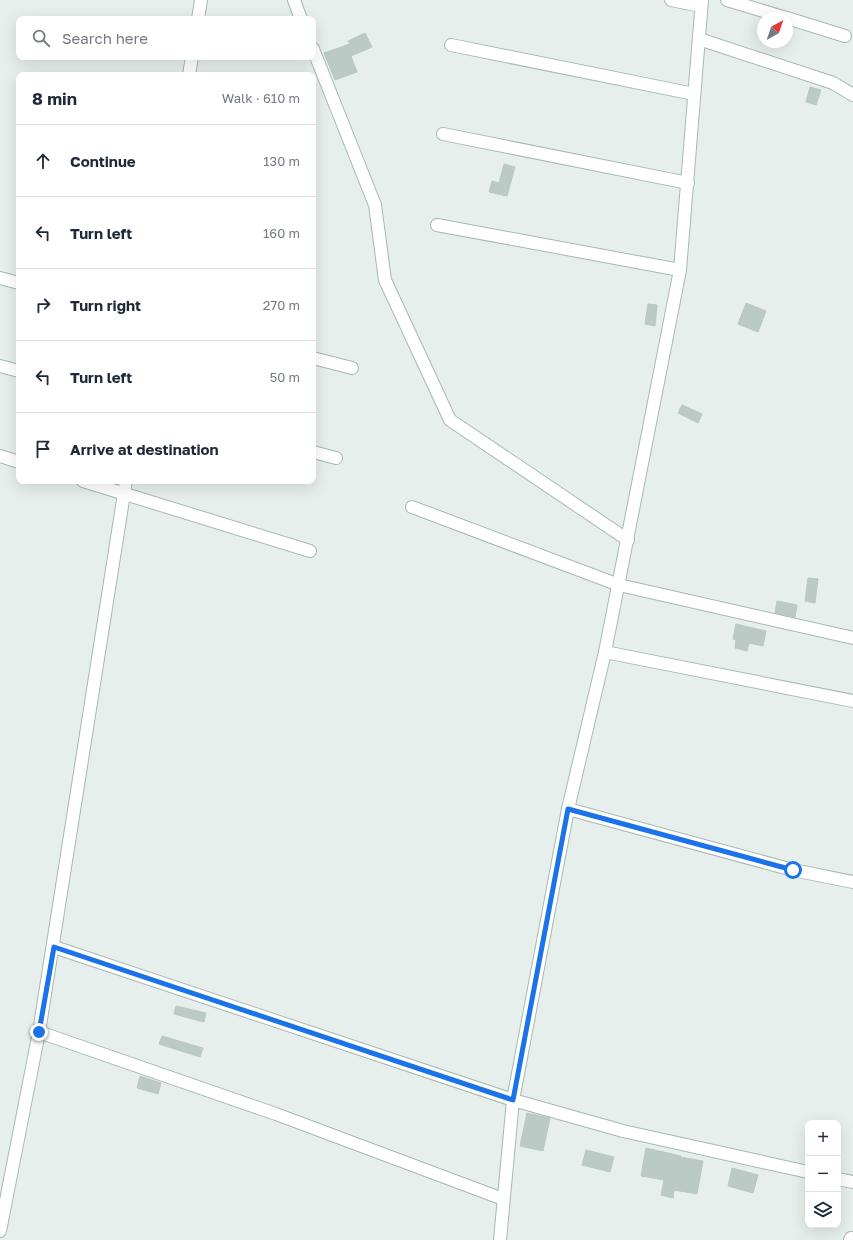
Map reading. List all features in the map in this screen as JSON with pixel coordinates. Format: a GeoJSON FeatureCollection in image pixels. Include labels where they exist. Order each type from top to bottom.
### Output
{"type":"FeatureCollection","features":[{"type":"Feature","properties":{"kind":"street"},"geometry":{"type":"LineString","coordinates":[[198,16],[201,0]]}},
{"type":"Feature","properties":{"kind":"street"},"geometry":{"type":"LineString","coordinates":[[294,0],[300,16]]}},
{"type":"Feature","properties":{"kind":"street"},"geometry":{"type":"LineString","coordinates":[[500,1240],[513,1100],[568,809],[605,652],[619,585],[680,270],[701,3],[671,0]]}},
{"type":"Feature","properties":{"kind":"street"},"geometry":{"type":"LineString","coordinates":[[727,0],[766,12]]}},
{"type":"Feature","properties":{"kind":"street"},"geometry":{"type":"LineString","coordinates":[[793,20],[845,36]]}},
{"type":"Feature","properties":{"kind":"street"},"geometry":{"type":"LineString","coordinates":[[699,38],[833,83],[853,95]]}},
{"type":"Feature","properties":{"kind":"street"},"geometry":{"type":"LineString","coordinates":[[450,45],[694,94]]}},
{"type":"Feature","properties":{"kind":"street"},"geometry":{"type":"LineString","coordinates":[[316,57],[375,205],[385,280],[450,420],[628,540]]}},
{"type":"Feature","properties":{"kind":"street"},"geometry":{"type":"LineString","coordinates":[[190,72],[192,60]]}},
{"type":"Feature","properties":{"kind":"street"},"geometry":{"type":"LineString","coordinates":[[442,134],[688,183]]}},
{"type":"Feature","properties":{"kind":"street"},"geometry":{"type":"LineString","coordinates":[[436,225],[680,270]]}},
{"type":"Feature","properties":{"kind":"street"},"geometry":{"type":"LineString","coordinates":[[0,278],[16,282]]}},
{"type":"Feature","properties":{"kind":"street"},"geometry":{"type":"LineString","coordinates":[[316,359],[352,368]]}},
{"type":"Feature","properties":{"kind":"street"},"geometry":{"type":"LineString","coordinates":[[0,366],[16,370]]}},
{"type":"Feature","properties":{"kind":"street"},"geometry":{"type":"LineString","coordinates":[[316,453],[336,458]]}},
{"type":"Feature","properties":{"kind":"street"},"geometry":{"type":"LineString","coordinates":[[0,456],[16,461]]}},
{"type":"Feature","properties":{"kind":"street"},"geometry":{"type":"LineString","coordinates":[[104,484],[125,487],[310,552]]}},
{"type":"Feature","properties":{"kind":"street"},"geometry":{"type":"LineString","coordinates":[[0,1231],[2,1211],[39,1032],[54,947],[125,487]]}},
{"type":"Feature","properties":{"kind":"street"},"geometry":{"type":"LineString","coordinates":[[412,507],[619,585],[853,638]]}},
{"type":"Feature","properties":{"kind":"street"},"geometry":{"type":"LineString","coordinates":[[605,652],[853,700]]}},
{"type":"Feature","properties":{"kind":"street"},"geometry":{"type":"LineString","coordinates":[[568,809],[793,870],[853,882]]}},
{"type":"Feature","properties":{"kind":"street"},"geometry":{"type":"LineString","coordinates":[[54,947],[513,1100],[623,1131],[805,1171]]}},
{"type":"Feature","properties":{"kind":"street"},"geometry":{"type":"LineString","coordinates":[[39,1032],[276,1114],[503,1199]]}},
{"type":"Feature","properties":{"kind":"street"},"geometry":{"type":"LineString","coordinates":[[841,1180],[853,1182]]}},
{"type":"Feature","properties":{"kind":"building"},"geometry":{"type":"Polygon","coordinates":[[[365,33],[372,47],[351,56],[357,72],[335,80],[324,53],[350,44],[348,41],[365,33]]]}},
{"type":"Feature","properties":{"kind":"building"},"geometry":{"type":"Polygon","coordinates":[[[810,87],[821,90],[816,105],[806,102],[810,87]]]}},
{"type":"Feature","properties":{"kind":"building"},"geometry":{"type":"Polygon","coordinates":[[[504,164],[515,167],[507,196],[489,192],[492,181],[499,183],[504,164]]]}},
{"type":"Feature","properties":{"kind":"building"},"geometry":{"type":"Polygon","coordinates":[[[746,303],[766,311],[758,332],[738,324],[746,303]]]}},
{"type":"Feature","properties":{"kind":"building"},"geometry":{"type":"Polygon","coordinates":[[[648,304],[657,305],[655,326],[645,324],[648,304]]]}},
{"type":"Feature","properties":{"kind":"building"},"geometry":{"type":"Polygon","coordinates":[[[682,405],[702,414],[698,423],[678,413],[682,405]]]}},
{"type":"Feature","properties":{"kind":"building"},"geometry":{"type":"Polygon","coordinates":[[[808,578],[818,579],[815,603],[805,601],[808,578]]]}},
{"type":"Feature","properties":{"kind":"building"},"geometry":{"type":"Polygon","coordinates":[[[777,601],[797,605],[795,617],[775,613],[777,601]]]}},
{"type":"Feature","properties":{"kind":"building"},"geometry":{"type":"Polygon","coordinates":[[[736,624],[766,631],[763,646],[749,643],[747,651],[735,648],[736,640],[733,639],[736,624]]]}},
{"type":"Feature","properties":{"kind":"building"},"geometry":{"type":"Polygon","coordinates":[[[176,1006],[206,1013],[204,1022],[174,1014],[176,1006]]]}},
{"type":"Feature","properties":{"kind":"building"},"geometry":{"type":"Polygon","coordinates":[[[162,1036],[203,1048],[200,1057],[159,1044],[162,1036]]]}},
{"type":"Feature","properties":{"kind":"building"},"geometry":{"type":"Polygon","coordinates":[[[140,1076],[161,1083],[158,1094],[137,1088],[140,1076]]]}},
{"type":"Feature","properties":{"kind":"building"},"geometry":{"type":"Polygon","coordinates":[[[527,1113],[550,1118],[543,1151],[520,1146],[527,1113]]]}},
{"type":"Feature","properties":{"kind":"building"},"geometry":{"type":"Polygon","coordinates":[[[646,1148],[681,1156],[680,1157],[703,1161],[697,1194],[674,1190],[673,1198],[661,1195],[664,1180],[641,1176],[646,1148]]]}},
{"type":"Feature","properties":{"kind":"building"},"geometry":{"type":"Polygon","coordinates":[[[586,1150],[614,1157],[610,1172],[582,1165],[586,1150]]]}},
{"type":"Feature","properties":{"kind":"building"},"geometry":{"type":"Polygon","coordinates":[[[732,1168],[758,1175],[753,1193],[728,1186],[732,1168]]]}},
{"type":"Feature","properties":{"kind":"route"},"geometry":{"type":"LineString","coordinates":[[39,1032],[54,947],[513,1100],[568,809],[793,870]]}}]}
